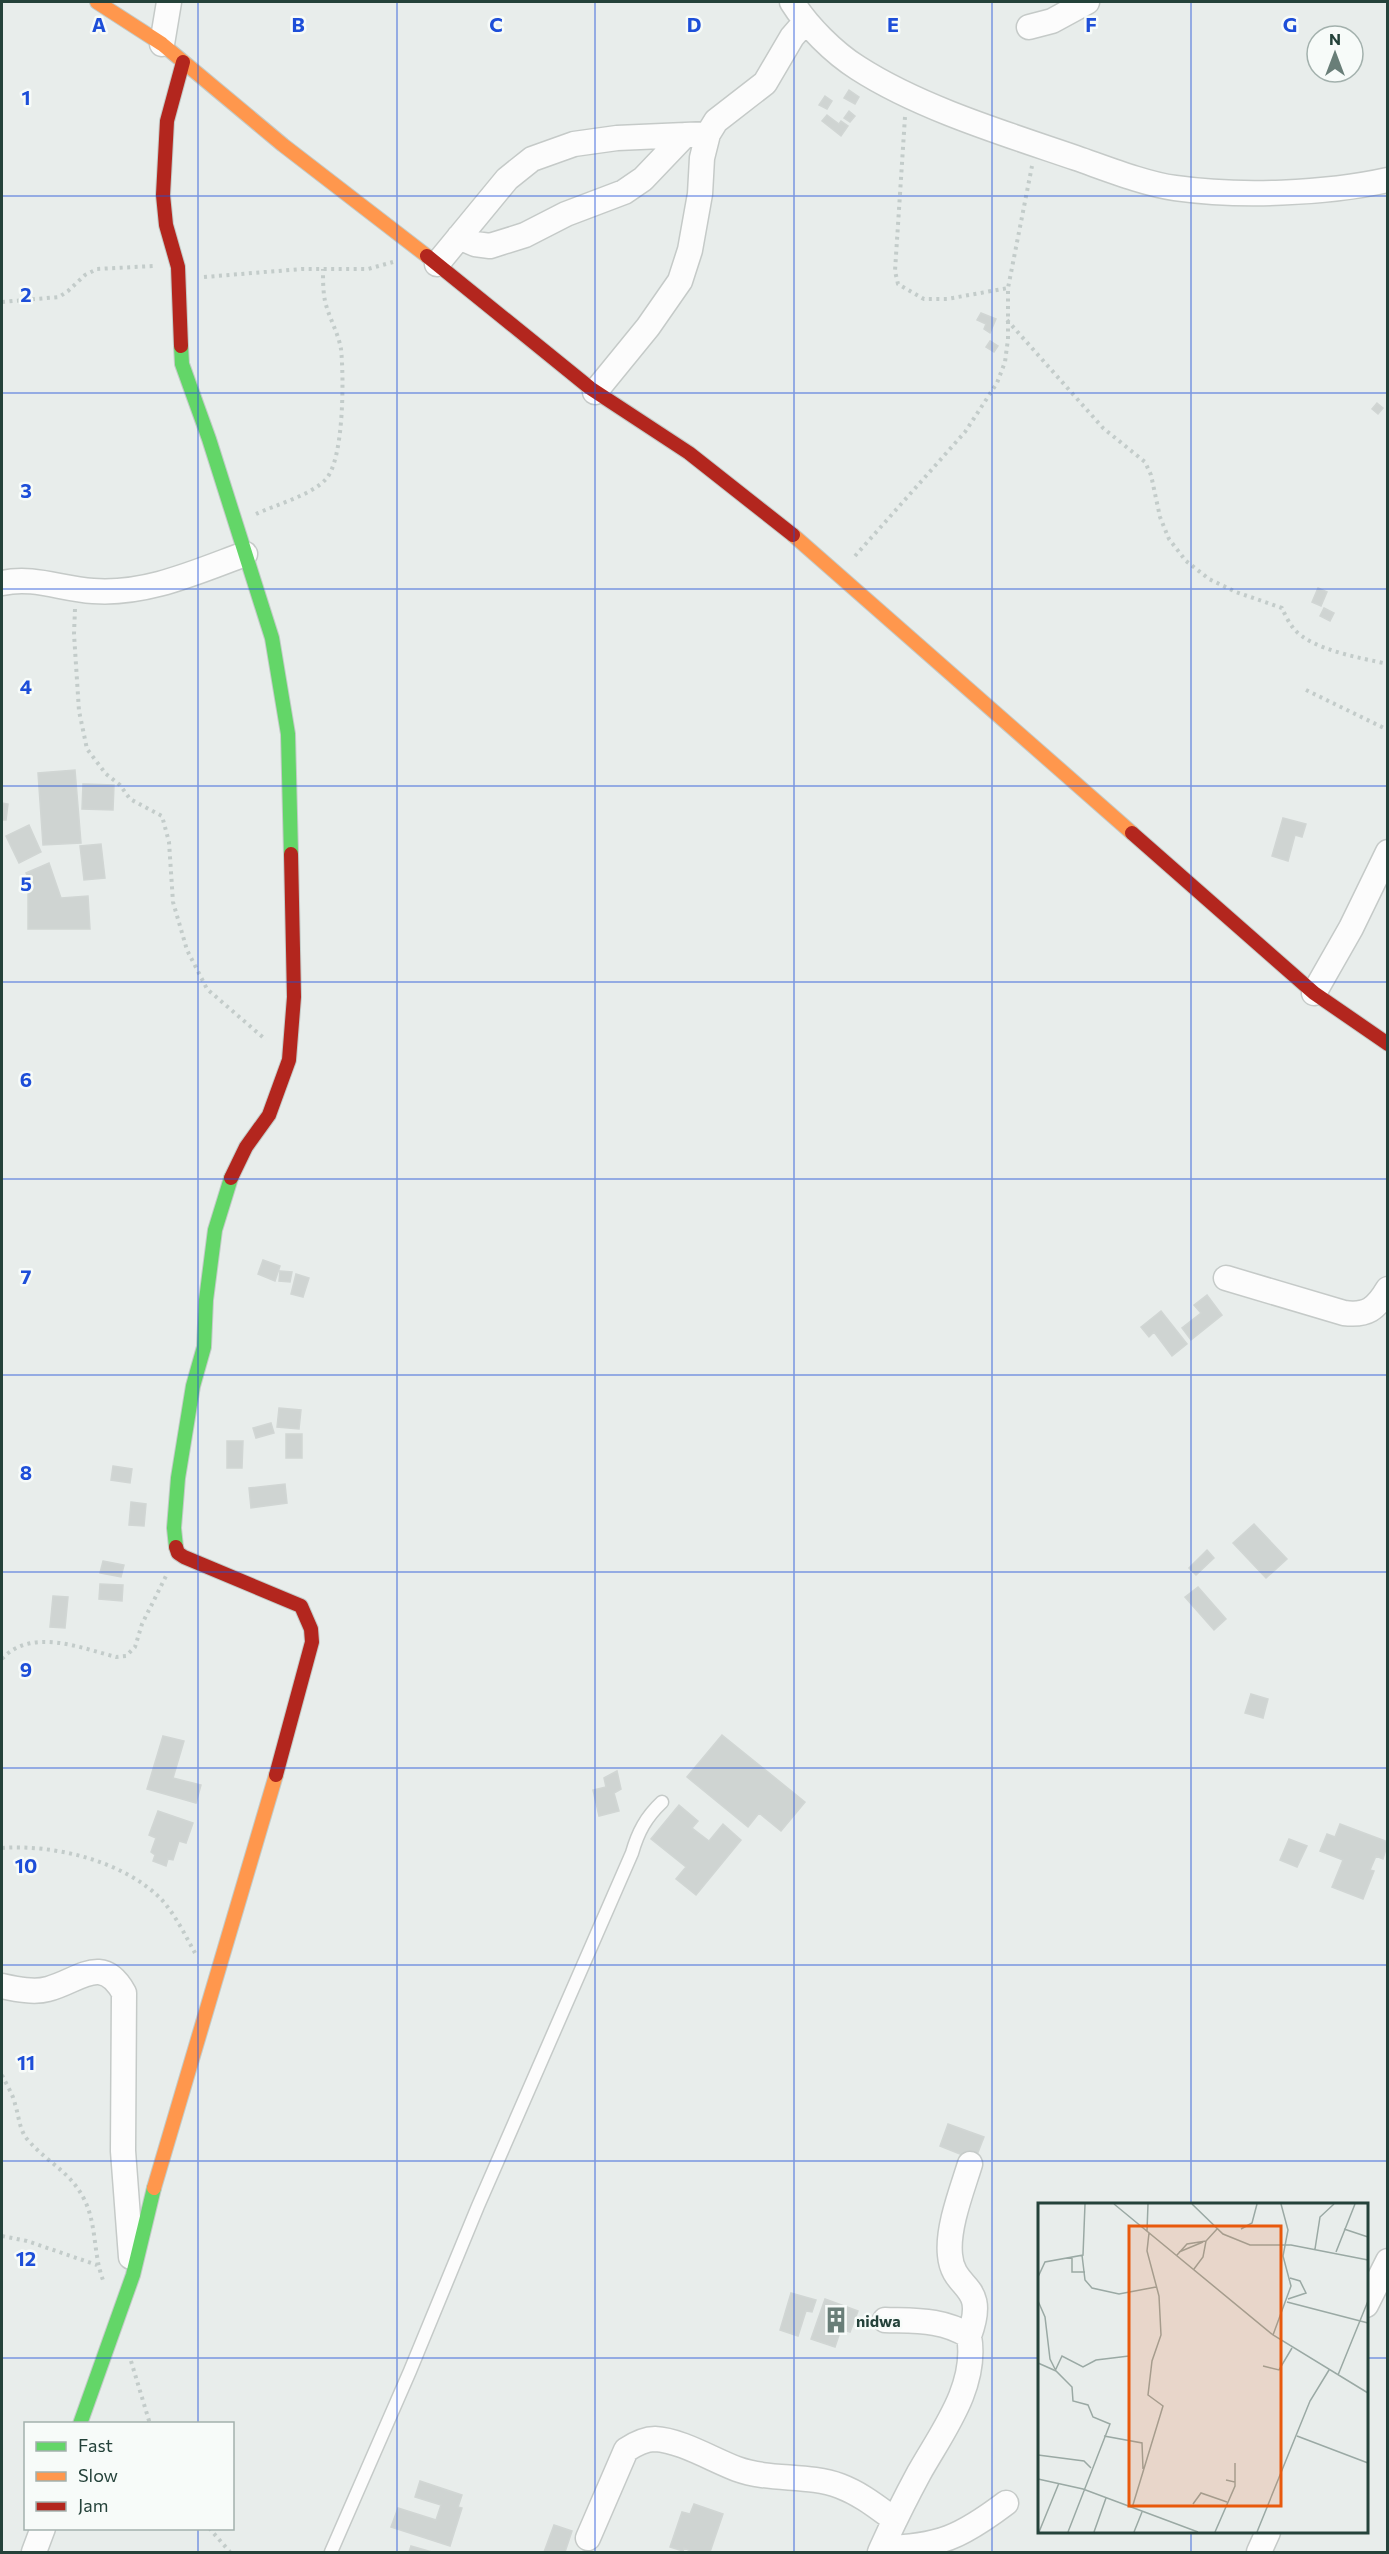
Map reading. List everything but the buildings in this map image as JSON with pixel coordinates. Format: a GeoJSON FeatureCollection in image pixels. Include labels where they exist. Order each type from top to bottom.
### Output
{"type":"FeatureCollection","features":[{"type":"Feature","properties":{"kind":"street"},"geometry":{"type":"LineString","coordinates":[[97,2],[162,44],[283,145],[429,257],[595,392],[689,453],[771,515],[1314,993],[1388,1044]]}},
{"type":"Feature","properties":{"kind":"street"},"geometry":{"type":"LineString","coordinates":[[162,44],[169,2]]}},
{"type":"Feature","properties":{"kind":"street"},"geometry":{"type":"LineString","coordinates":[[792,2],[805,22],[857,67],[906,95],[1035,144],[1173,188],[1219,192],[1283,192],[1388,180]]}},
{"type":"Feature","properties":{"kind":"street"},"geometry":{"type":"LineString","coordinates":[[1029,27],[1052,21],[1088,2]]}},
{"type":"Feature","properties":{"kind":"street"},"geometry":{"type":"LineString","coordinates":[[459,237],[475,244],[490,246],[525,235],[566,214],[624,192],[765,83],[792,37],[805,22]]}},
{"type":"Feature","properties":{"kind":"street"},"geometry":{"type":"LineString","coordinates":[[81,2422],[133,2275],[159,2167],[292,1720],[312,1642],[310,1629],[301,1606],[178,1553],[175,1545],[178,1478],[193,1386],[204,1347],[206,1300],[215,1230],[229,1182],[246,1147],[268,1115],[289,1060],[294,997],[288,734],[272,638],[209,439],[182,364],[178,273],[166,225],[163,195],[167,121],[183,62]]}},
{"type":"Feature","properties":{"kind":"street"},"geometry":{"type":"LineString","coordinates":[[429,257],[459,237],[507,179],[532,159],[574,144],[617,138],[697,135]]}},
{"type":"Feature","properties":{"kind":"street"},"geometry":{"type":"LineString","coordinates":[[595,392],[648,327],[680,280],[690,250],[700,194],[702,158],[697,135]]}},
{"type":"Feature","properties":{"kind":"street"},"geometry":{"type":"LineString","coordinates":[[2,583],[14,580],[41,581],[92,591],[134,590],[176,579],[245,554]]}},
{"type":"Feature","properties":{"kind":"street"},"geometry":{"type":"LineString","coordinates":[[1314,993],[1351,928],[1388,852]]}},
{"type":"Feature","properties":{"kind":"street"},"geometry":{"type":"LineString","coordinates":[[1226,1278],[1344,1313],[1358,1315],[1369,1311],[1385,1300]]}},
{"type":"Feature","properties":{"kind":"street"},"geometry":{"type":"LineString","coordinates":[[2,1986],[30,1990],[48,1989],[94,1971],[109,1974],[117,1981],[124,1994],[123,2151],[133,2275]]}},
{"type":"Feature","properties":{"kind":"street"},"geometry":{"type":"LineString","coordinates":[[881,2550],[953,2415],[967,2379],[972,2352],[969,2336],[975,2320],[976,2304],[970,2289],[955,2272],[950,2258],[949,2241],[970,2164]]}},
{"type":"Feature","properties":{"kind":"street"},"geometry":{"type":"LineString","coordinates":[[1368,2302],[1388,2261]]}},
{"type":"Feature","properties":{"kind":"street"},"geometry":{"type":"LineString","coordinates":[[885,2320],[927,2321],[956,2327],[969,2336]]}},
{"type":"Feature","properties":{"kind":"street"},"geometry":{"type":"LineString","coordinates":[[588,2538],[626,2450],[637,2443],[655,2439],[761,2475],[839,2485],[860,2495],[895,2520]]}},
{"type":"Feature","properties":{"kind":"street"},"geometry":{"type":"LineString","coordinates":[[881,2550],[941,2542],[965,2532],[1006,2503]]}},
{"type":"Feature","properties":{"kind":"street"},"geometry":{"type":"LineString","coordinates":[[34,2553],[43,2530]]}},
{"type":"Feature","properties":{"kind":"street"},"geometry":{"type":"LineString","coordinates":[[1259,2553],[1268,2533]]}},
{"type":"Feature","properties":{"kind":"lane"},"geometry":{"type":"LineString","coordinates":[[331,2553],[411,2371],[478,2206],[628,1864],[639,1831],[650,1813],[662,1802]]}},
{"type":"Feature","properties":{"kind":"path"},"geometry":{"type":"LineString","coordinates":[[906,95],[902,194],[895,271],[898,284],[924,299],[947,299],[1008,288]]}},
{"type":"Feature","properties":{"kind":"path"},"geometry":{"type":"LineString","coordinates":[[839,575],[981,411],[997,383],[1005,362],[1008,339],[1008,288],[1035,144]]}},
{"type":"Feature","properties":{"kind":"path"},"geometry":{"type":"LineString","coordinates":[[2,302],[59,297],[85,274],[97,270],[178,273],[368,269],[392,262],[429,257]]}},
{"type":"Feature","properties":{"kind":"path"},"geometry":{"type":"LineString","coordinates":[[235,524],[310,490],[326,479],[335,459],[341,409],[341,350],[336,328],[325,302],[323,270]]}},
{"type":"Feature","properties":{"kind":"path"},"geometry":{"type":"LineString","coordinates":[[1007,320],[1103,428],[1144,462],[1151,475],[1160,517],[1169,539],[1186,561],[1209,579],[1282,609],[1294,630],[1310,642],[1338,652],[1388,664]]}},
{"type":"Feature","properties":{"kind":"path"},"geometry":{"type":"LineString","coordinates":[[75,587],[74,634],[79,711],[87,749],[106,774],[120,785],[130,799],[162,816],[169,842],[173,902],[187,950],[207,989],[289,1060]]}},
{"type":"Feature","properties":{"kind":"path"},"geometry":{"type":"LineString","coordinates":[[1306,690],[1388,730]]}},
{"type":"Feature","properties":{"kind":"path"},"geometry":{"type":"LineString","coordinates":[[2,1659],[8,1651],[35,1641],[56,1642],[116,1658],[126,1656],[135,1647],[154,1597],[178,1553]]}},
{"type":"Feature","properties":{"kind":"path"},"geometry":{"type":"LineString","coordinates":[[2,1848],[75,1854],[104,1862],[138,1880],[161,1899],[182,1929],[197,1957]]}},
{"type":"Feature","properties":{"kind":"path"},"geometry":{"type":"LineString","coordinates":[[2,2074],[15,2102],[19,2122],[27,2139],[75,2182],[85,2202],[92,2222],[97,2265],[104,2283]]}},
{"type":"Feature","properties":{"kind":"path"},"geometry":{"type":"LineString","coordinates":[[2,2236],[27,2241],[97,2265]]}},
{"type":"Feature","properties":{"kind":"path"},"geometry":{"type":"LineString","coordinates":[[130,2359],[149,2422]]}},
{"type":"Feature","properties":{"kind":"path"},"geometry":{"type":"LineString","coordinates":[[210,2530],[230,2553]]}},
{"type":"Feature","properties":{"kind":"traffic: fast"},"geometry":{"type":"LineString","coordinates":[[181,346],[182,364],[209,439],[272,638],[288,734],[291,854]]}},
{"type":"Feature","properties":{"kind":"traffic: fast"},"geometry":{"type":"LineString","coordinates":[[176,1547],[174,1528],[178,1478],[193,1386],[204,1347],[206,1300],[215,1230],[231,1178]]}},
{"type":"Feature","properties":{"kind":"traffic: fast"},"geometry":{"type":"LineString","coordinates":[[81,2422],[133,2275],[154,2188]]}},
{"type":"Feature","properties":{"kind":"traffic: slow"},"geometry":{"type":"LineString","coordinates":[[97,2],[162,44],[283,145],[427,256]]}},
{"type":"Feature","properties":{"kind":"traffic: slow"},"geometry":{"type":"LineString","coordinates":[[793,535],[1132,833]]}},
{"type":"Feature","properties":{"kind":"traffic: slow"},"geometry":{"type":"LineString","coordinates":[[154,2188],[276,1775]]}},
{"type":"Feature","properties":{"kind":"traffic: jam"},"geometry":{"type":"LineString","coordinates":[[181,346],[178,267],[166,225],[163,195],[167,121],[183,62]]}},
{"type":"Feature","properties":{"kind":"traffic: jam"},"geometry":{"type":"LineString","coordinates":[[427,256],[590,388],[689,453],[793,535]]}},
{"type":"Feature","properties":{"kind":"traffic: jam"},"geometry":{"type":"LineString","coordinates":[[1132,833],[1314,993],[1388,1044]]}},
{"type":"Feature","properties":{"kind":"traffic: jam"},"geometry":{"type":"LineString","coordinates":[[231,1178],[246,1147],[269,1115],[289,1060],[294,997],[291,854]]}},
{"type":"Feature","properties":{"kind":"traffic: jam"},"geometry":{"type":"LineString","coordinates":[[176,1547],[178,1553],[184,1557],[301,1606],[311,1629],[312,1642],[276,1775]]}},
{"type":"Feature","properties":{"kind":"place","name":"nidwa"},"geometry":{"type":"Point","coordinates":[836,2320]}}]}
